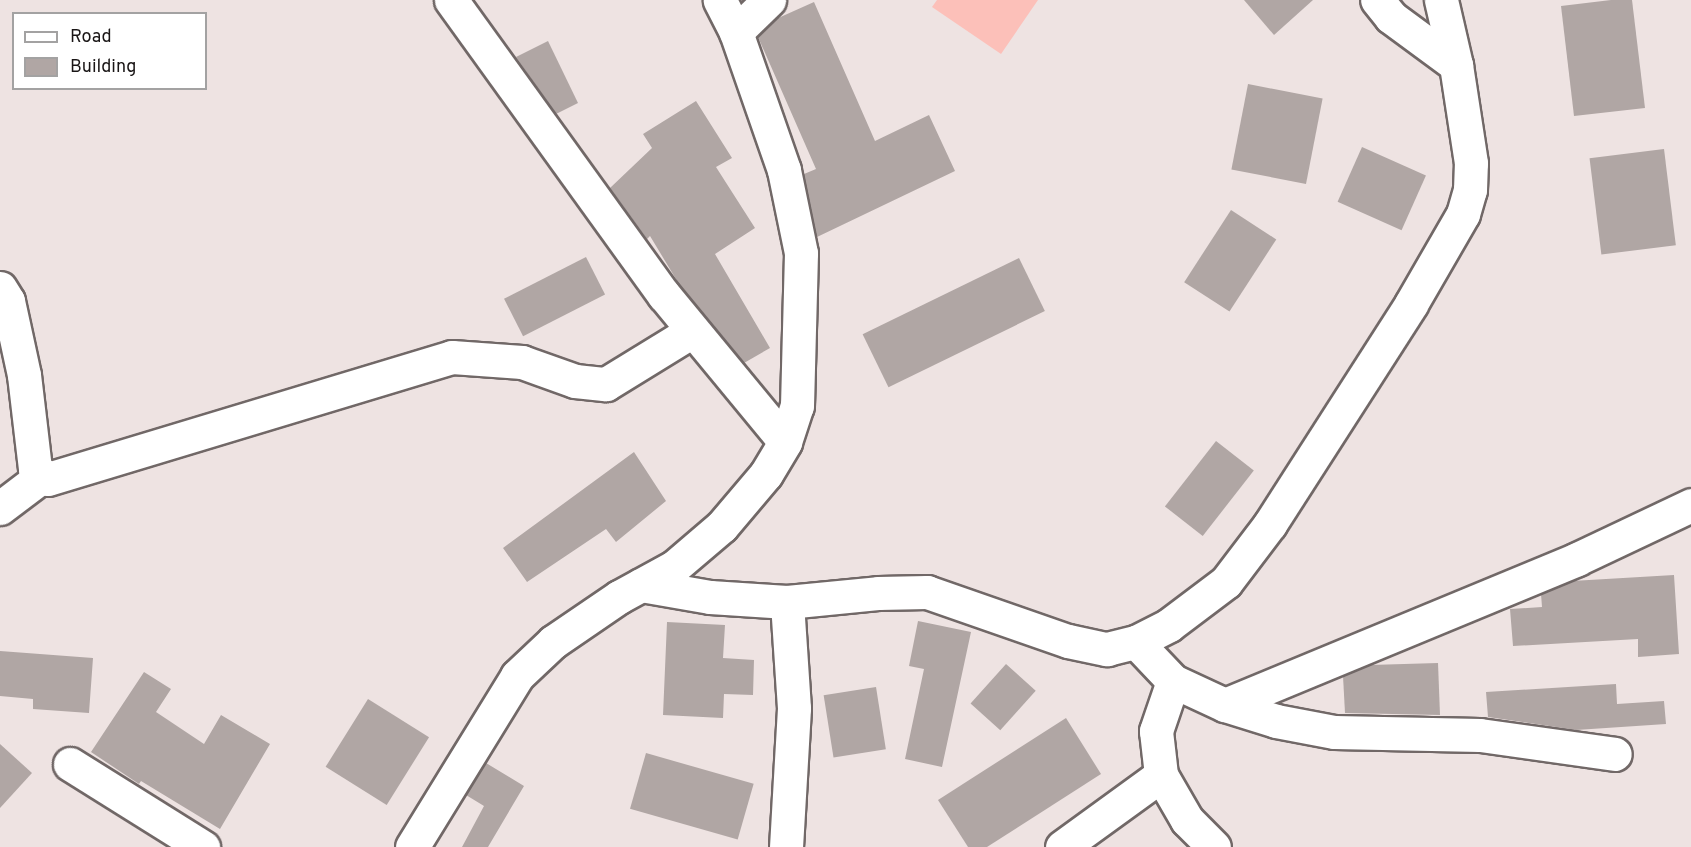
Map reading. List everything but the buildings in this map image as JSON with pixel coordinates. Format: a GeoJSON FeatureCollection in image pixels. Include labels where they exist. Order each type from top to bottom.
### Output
{"type":"FeatureCollection","features":[{"type":"Feature","properties":{"kind":"street"},"geometry":{"type":"LineString","coordinates":[[452,0],[692,331],[785,442]]}},
{"type":"Feature","properties":{"kind":"street"},"geometry":{"type":"LineString","coordinates":[[412,847],[517,676],[553,642],[641,585],[674,567],[722,525],[766,474],[785,442],[797,406],[801,253],[784,170],[736,32],[720,0]]}},
{"type":"Feature","properties":{"kind":"street"},"geometry":{"type":"LineString","coordinates":[[736,32],[769,0]]}},
{"type":"Feature","properties":{"kind":"street"},"geometry":{"type":"LineString","coordinates":[[1377,0],[1391,17],[1456,65]]}},
{"type":"Feature","properties":{"kind":"street"},"geometry":{"type":"LineString","coordinates":[[641,585],[711,597],[787,602],[927,592],[1068,641],[1107,649],[1136,642],[1169,625],[1226,582],[1270,524],[1411,304],[1463,214],[1470,190],[1471,163],[1456,65],[1441,0]]}},
{"type":"Feature","properties":{"kind":"street"},"geometry":{"type":"LineString","coordinates":[[0,288],[13,323],[28,401],[35,469],[41,477]]}},
{"type":"Feature","properties":{"kind":"street"},"geometry":{"type":"LineString","coordinates":[[0,507],[41,477],[56,478],[452,357],[522,362],[575,381],[606,384],[692,331]]}},
{"type":"Feature","properties":{"kind":"street"},"geometry":{"type":"LineString","coordinates":[[1224,705],[1576,559],[1691,505]]}},
{"type":"Feature","properties":{"kind":"street"},"geometry":{"type":"LineString","coordinates":[[786,847],[794,708],[787,602]]}},
{"type":"Feature","properties":{"kind":"street"},"geometry":{"type":"LineString","coordinates":[[1136,642],[1173,681],[1224,705],[1276,721],[1334,732],[1480,735],[1615,754]]}},
{"type":"Feature","properties":{"kind":"street"},"geometry":{"type":"LineString","coordinates":[[1173,681],[1156,731],[1161,775],[1187,820],[1214,847]]}},
{"type":"Feature","properties":{"kind":"street"},"geometry":{"type":"LineString","coordinates":[[70,764],[204,847]]}},
{"type":"Feature","properties":{"kind":"street"},"geometry":{"type":"LineString","coordinates":[[1062,847],[1161,775]]}},
{"type":"Feature","properties":{"kind":"shaded area"},"geometry":{"type":"Polygon","coordinates":[[[937,0],[1038,0],[1001,54],[932,7],[937,0]]]}}]}
